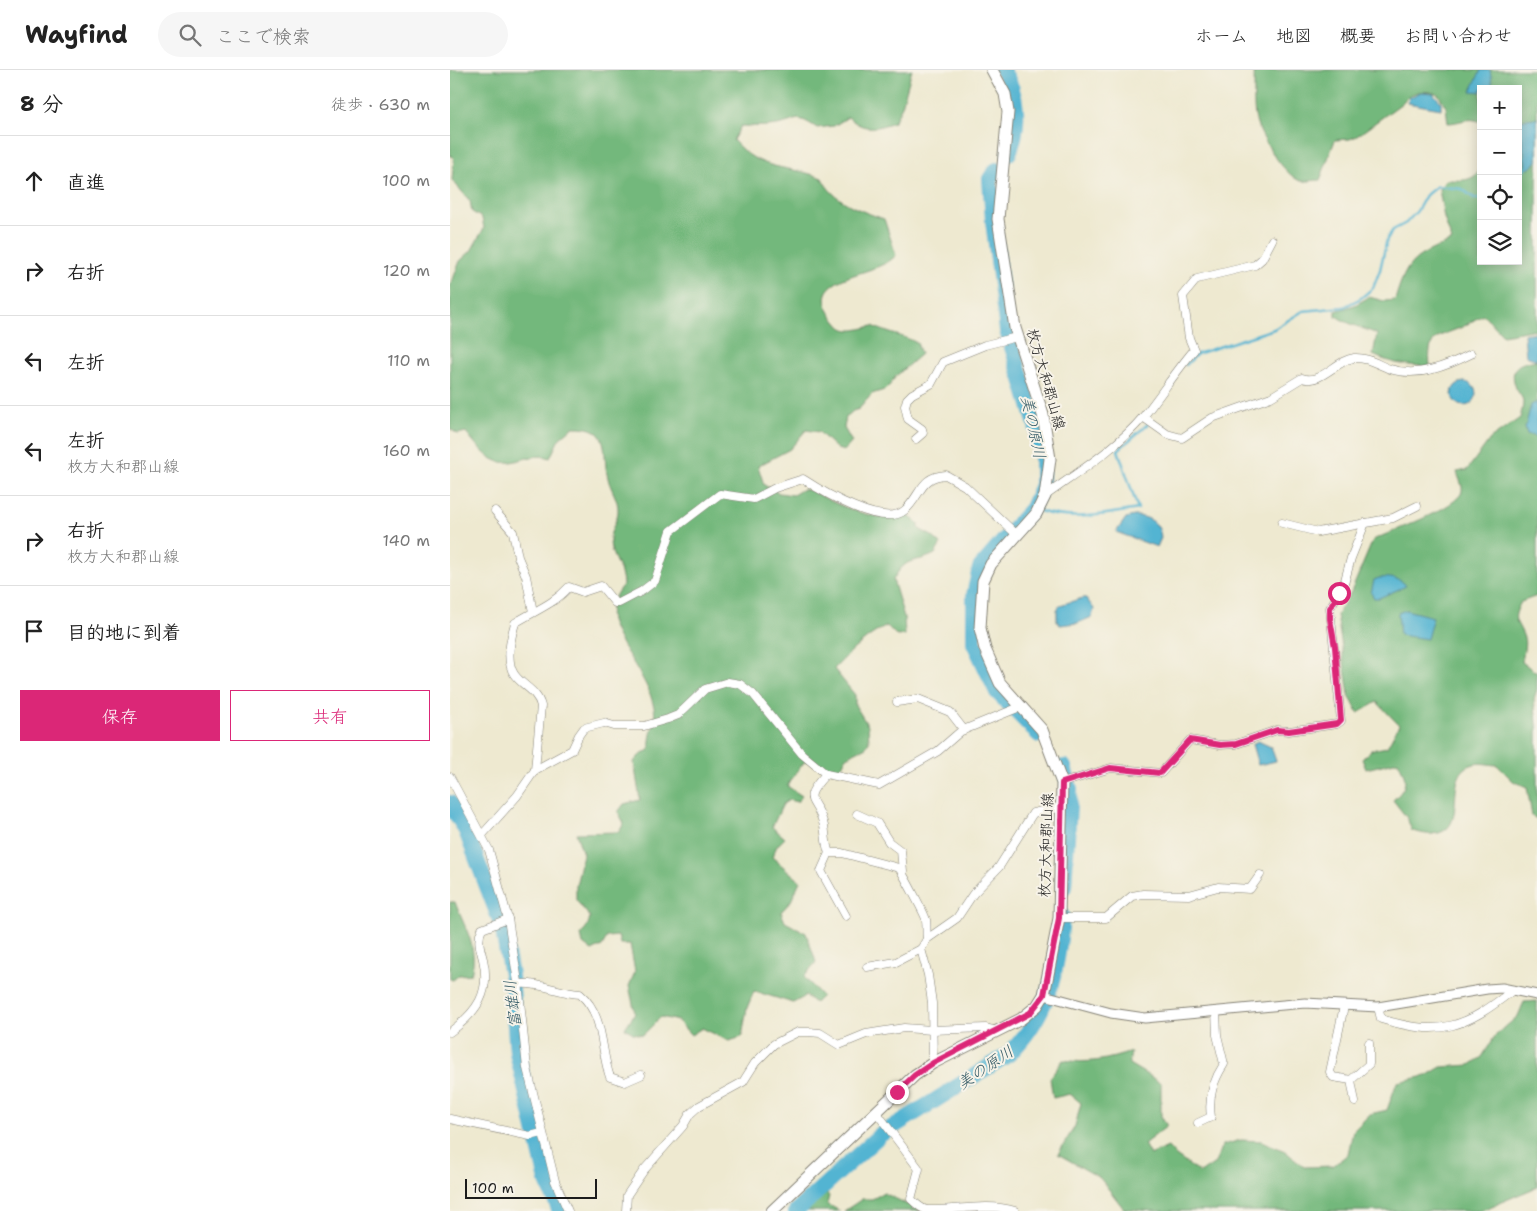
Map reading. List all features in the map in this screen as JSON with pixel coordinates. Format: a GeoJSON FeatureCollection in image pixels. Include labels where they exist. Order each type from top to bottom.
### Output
{"type":"FeatureCollection","features":[{"type":"Feature","properties":{"kind":"main road","name":"枚方大和郡山線"},"geometry":{"type":"LineString","coordinates":[[772,1211],[915,1075],[933,1063],[1030,1013],[1049,997],[1059,918],[1062,783],[1042,730],[1000,683],[985,649],[980,628],[984,581],[991,564],[1036,514],[1045,496],[1050,459],[1044,415],[1017,337],[998,219],[1008,112],[1005,94],[992,70]]}},
{"type":"Feature","properties":{"kind":"street"},"geometry":{"type":"LineString","coordinates":[[1045,496],[1122,437],[1143,417],[1194,350],[1188,338],[1183,296],[1197,279],[1254,265],[1262,259],[1272,240]]}},
{"type":"Feature","properties":{"kind":"street"},"geometry":{"type":"LineString","coordinates":[[916,438],[923,433],[922,429],[908,419],[905,406],[912,394],[931,384],[943,362],[985,345],[1017,337]]}},
{"type":"Feature","properties":{"kind":"street"},"geometry":{"type":"LineString","coordinates":[[1143,417],[1167,434],[1182,438],[1212,418],[1271,397],[1302,378],[1306,380],[1319,376],[1342,361],[1351,358],[1361,358],[1392,370],[1412,372],[1429,371],[1448,366],[1471,354]]}},
{"type":"Feature","properties":{"kind":"street"},"geometry":{"type":"LineString","coordinates":[[535,770],[540,716],[539,699],[514,675],[510,666],[510,646],[515,623],[533,612],[539,611],[563,594],[569,586],[583,592],[601,586],[615,603],[619,603],[642,591],[655,581],[671,531],[720,494],[754,499],[775,488],[803,479],[843,502],[870,512],[896,515],[905,510],[924,484],[932,478],[946,475],[965,486],[1016,534]]}},
{"type":"Feature","properties":{"kind":"street"},"geometry":{"type":"LineString","coordinates":[[1282,523],[1318,532],[1393,518],[1417,506]]}},
{"type":"Feature","properties":{"kind":"street"},"geometry":{"type":"LineString","coordinates":[[495,511],[513,532],[518,557],[526,576],[533,612]]}},
{"type":"Feature","properties":{"kind":"street"},"geometry":{"type":"LineString","coordinates":[[1062,783],[1110,768],[1160,773],[1190,740],[1220,745],[1236,744],[1277,730],[1289,731],[1337,724],[1341,720],[1330,608],[1344,584],[1351,558],[1365,523]]}},
{"type":"Feature","properties":{"kind":"street"},"geometry":{"type":"LineString","coordinates":[[482,835],[517,796],[535,770],[572,750],[584,728],[604,723],[614,726],[644,726],[668,720],[678,715],[705,689],[728,682],[740,684],[753,694],[802,754],[826,774],[879,784],[938,750],[964,730],[1020,707]]}},
{"type":"Feature","properties":{"kind":"street"},"geometry":{"type":"LineString","coordinates":[[897,702],[918,699],[950,712],[964,730]]}},
{"type":"Feature","properties":{"kind":"street"},"geometry":{"type":"LineString","coordinates":[[826,774],[812,790],[811,800],[825,827],[824,842],[829,853],[821,871],[846,916]]}},
{"type":"Feature","properties":{"kind":"street"},"geometry":{"type":"LineString","coordinates":[[450,778],[482,835],[508,919],[519,984],[525,1053],[542,1133],[555,1181],[568,1211]]}},
{"type":"Feature","properties":{"kind":"street"},"geometry":{"type":"LineString","coordinates":[[866,967],[896,962],[921,949],[927,939],[958,918],[973,894],[1000,867],[1033,813],[1062,807]]}},
{"type":"Feature","properties":{"kind":"street"},"geometry":{"type":"LineString","coordinates":[[856,814],[877,823],[889,842],[901,851],[903,871],[910,890],[925,915],[927,939]]}},
{"type":"Feature","properties":{"kind":"street"},"geometry":{"type":"LineString","coordinates":[[829,853],[842,853],[899,868],[903,871]]}},
{"type":"Feature","properties":{"kind":"street"},"geometry":{"type":"LineString","coordinates":[[1059,918],[1106,918],[1132,896],[1143,894],[1184,895],[1218,887],[1250,889],[1260,875]]}},
{"type":"Feature","properties":{"kind":"street"},"geometry":{"type":"LineString","coordinates":[[450,1032],[468,1017],[483,996],[486,977],[479,936],[482,929],[508,919]]}},
{"type":"Feature","properties":{"kind":"street"},"geometry":{"type":"LineString","coordinates":[[921,949],[928,975],[933,1063]]}},
{"type":"Feature","properties":{"kind":"street"},"geometry":{"type":"LineString","coordinates":[[519,984],[526,983],[551,987],[566,993],[580,994],[593,1012],[602,1034],[603,1055],[610,1077],[624,1082],[641,1075]]}},
{"type":"Feature","properties":{"kind":"street"},"geometry":{"type":"LineString","coordinates":[[1049,997],[1111,1013],[1145,1018],[1304,1003],[1378,1007],[1486,989],[1513,990],[1537,995]]}},
{"type":"Feature","properties":{"kind":"street"},"geometry":{"type":"LineString","coordinates":[[1378,1007],[1380,1019],[1427,1029],[1465,1022],[1513,990]]}},
{"type":"Feature","properties":{"kind":"street"},"geometry":{"type":"LineString","coordinates":[[1344,1006],[1330,1072],[1333,1077],[1351,1080]]}},
{"type":"Feature","properties":{"kind":"street"},"geometry":{"type":"LineString","coordinates":[[1198,1123],[1211,1117],[1209,1104],[1211,1092],[1217,1075],[1224,1064],[1217,1035],[1216,1011]]}},
{"type":"Feature","properties":{"kind":"street"},"geometry":{"type":"LineString","coordinates":[[626,1211],[627,1195],[644,1170],[683,1126],[690,1114],[713,1098],[737,1087],[764,1052],[784,1037],[798,1032],[820,1033],[838,1045],[887,1030],[904,1028],[932,1030],[961,1028],[998,1031]]}},
{"type":"Feature","properties":{"kind":"street"},"geometry":{"type":"LineString","coordinates":[[1351,1080],[1369,1064],[1369,1043]]}},
{"type":"Feature","properties":{"kind":"street"},"geometry":{"type":"LineString","coordinates":[[1351,1080],[1355,1102]]}},
{"type":"Feature","properties":{"kind":"street"},"geometry":{"type":"LineString","coordinates":[[877,1113],[919,1169],[910,1199],[927,1211],[1002,1207],[1015,1211]]}},
{"type":"Feature","properties":{"kind":"street"},"geometry":{"type":"LineString","coordinates":[[450,1119],[530,1136],[542,1133]]}},
{"type":"Feature","properties":{"kind":"green space"},"geometry":{"type":"Polygon","coordinates":[[[450,70],[912,70],[902,106],[894,122],[875,127],[864,127],[848,117],[834,126],[817,128],[797,119],[773,126],[741,126],[733,140],[743,151],[764,163],[822,178],[840,199],[857,209],[884,219],[896,255],[886,263],[843,279],[831,286],[826,296],[828,308],[840,326],[847,330],[873,326],[917,343],[921,354],[896,376],[887,389],[872,394],[859,409],[846,417],[844,428],[852,442],[844,451],[837,449],[819,432],[806,430],[790,449],[758,466],[764,485],[779,493],[793,495],[803,489],[814,492],[839,505],[869,515],[889,518],[907,515],[919,524],[919,529],[932,536],[941,544],[935,554],[907,563],[893,580],[904,617],[905,635],[897,636],[887,626],[865,640],[834,669],[855,695],[855,705],[868,726],[869,742],[866,747],[846,757],[840,770],[828,770],[812,759],[804,762],[787,786],[802,796],[797,802],[789,800],[783,804],[772,827],[785,838],[777,846],[772,857],[800,881],[791,901],[781,912],[785,922],[806,933],[816,962],[804,977],[822,996],[815,1003],[806,996],[793,1003],[754,991],[747,1008],[742,1037],[729,1041],[702,1028],[691,1035],[678,1021],[661,1017],[643,1035],[633,1033],[625,1028],[635,1013],[629,986],[635,972],[630,944],[620,944],[618,936],[607,937],[602,946],[592,951],[583,944],[581,935],[588,925],[590,917],[576,900],[576,886],[583,854],[576,833],[619,832],[624,823],[618,812],[624,804],[640,800],[634,762],[650,749],[655,713],[646,685],[622,645],[611,619],[612,603],[623,585],[621,573],[612,554],[610,542],[618,507],[608,478],[605,451],[600,436],[595,431],[586,428],[573,427],[559,439],[550,458],[537,456],[503,462],[488,456],[466,432],[458,434],[450,429],[450,287],[460,261],[471,251],[484,228],[482,218],[472,212],[470,201],[452,180],[454,159],[450,155],[450,70]]]}},
{"type":"Feature","properties":{"kind":"green space"},"geometry":{"type":"Polygon","coordinates":[[[1254,70],[1537,70],[1537,332],[1531,330],[1503,335],[1484,315],[1463,327],[1440,336],[1435,340],[1430,349],[1430,366],[1415,366],[1401,364],[1373,355],[1377,334],[1350,324],[1336,316],[1336,311],[1355,305],[1369,297],[1384,301],[1395,300],[1399,286],[1408,268],[1414,261],[1429,251],[1452,241],[1444,218],[1439,189],[1446,180],[1461,180],[1477,174],[1477,265],[1522,265],[1522,85],[1477,85],[1477,120],[1452,123],[1448,123],[1446,107],[1438,94],[1423,91],[1409,96],[1357,136],[1350,139],[1335,140],[1320,180],[1301,181],[1288,172],[1274,155],[1262,135],[1254,109],[1254,70]]]}},
{"type":"Feature","properties":{"kind":"green space"},"geometry":{"type":"Polygon","coordinates":[[[1537,360],[1537,596],[1521,602],[1516,614],[1516,621],[1525,640],[1522,662],[1537,673],[1537,689],[1534,699],[1537,725],[1537,819],[1532,816],[1527,787],[1513,781],[1497,765],[1476,763],[1464,770],[1458,778],[1454,813],[1451,823],[1444,831],[1425,834],[1412,831],[1407,818],[1393,800],[1402,791],[1405,782],[1398,761],[1366,769],[1362,759],[1371,750],[1387,747],[1399,725],[1377,702],[1358,713],[1349,695],[1337,615],[1351,592],[1373,540],[1423,519],[1450,504],[1462,491],[1457,472],[1467,470],[1490,439],[1520,418],[1523,402],[1514,381],[1514,370],[1520,364],[1537,360]]]}},
{"type":"Feature","properties":{"kind":"green space"},"geometry":{"type":"Polygon","coordinates":[[[450,902],[455,902],[469,937],[473,955],[471,974],[459,975],[453,980],[450,979],[450,902]]]}},
{"type":"Feature","properties":{"kind":"green space"},"geometry":{"type":"Polygon","coordinates":[[[1537,1001],[1537,1187],[1480,1211],[1155,1211],[1124,1209],[1100,1178],[1058,1154],[1075,1126],[1081,1103],[1070,1094],[1053,1098],[1050,1078],[1063,1060],[1097,1061],[1131,1052],[1129,1064],[1161,1083],[1161,1116],[1167,1126],[1144,1144],[1150,1155],[1168,1147],[1176,1156],[1200,1173],[1215,1163],[1223,1145],[1241,1140],[1261,1141],[1285,1151],[1304,1167],[1333,1166],[1348,1154],[1353,1131],[1370,1114],[1387,1110],[1397,1082],[1426,1076],[1441,1067],[1470,1065],[1482,1057],[1495,1036],[1518,1016],[1524,1002],[1537,1001]]]}},
{"type":"Feature","properties":{"kind":"green space"},"geometry":{"type":"Polygon","coordinates":[[[824,1190],[829,1196],[827,1204],[840,1211],[799,1211],[824,1190]]]}},
{"type":"Feature","properties":{"kind":"green space"},"geometry":{"type":"Polygon","coordinates":[[[884,1193],[921,1211],[844,1211],[862,1199],[872,1199],[884,1193]]]}},
{"type":"Feature","properties":{"kind":"water"},"geometry":{"type":"Polygon","coordinates":[[[1481,70],[1490,70],[1492,85],[1477,85],[1477,92],[1471,91],[1481,70]]]}},
{"type":"Feature","properties":{"kind":"water"},"geometry":{"type":"Polygon","coordinates":[[[1421,92],[1433,93],[1441,102],[1441,109],[1407,103],[1410,97],[1421,92]]]}},
{"type":"Feature","properties":{"kind":"water"},"geometry":{"type":"Polygon","coordinates":[[[1537,118],[1537,161],[1529,169],[1526,168],[1522,137],[1522,120],[1537,118]]]}},
{"type":"Feature","properties":{"kind":"water"},"geometry":{"type":"Polygon","coordinates":[[[1524,334],[1537,334],[1537,360],[1526,356],[1524,334]]]}},
{"type":"Feature","properties":{"kind":"water"},"geometry":{"type":"Polygon","coordinates":[[[1464,382],[1472,386],[1476,394],[1472,402],[1464,406],[1456,402],[1452,394],[1456,386],[1464,382]]]}},
{"type":"Feature","properties":{"kind":"water"},"geometry":{"type":"Polygon","coordinates":[[[1537,402],[1536,437],[1527,434],[1525,428],[1531,405],[1537,402]]]}},
{"type":"Feature","properties":{"kind":"water"},"geometry":{"type":"Polygon","coordinates":[[[1134,516],[1144,517],[1156,524],[1161,538],[1157,547],[1116,532],[1126,518],[1134,516]]]}},
{"type":"Feature","properties":{"kind":"water"},"geometry":{"type":"Polygon","coordinates":[[[1379,578],[1398,580],[1406,586],[1379,598],[1374,598],[1371,593],[1374,580],[1379,578]]]}},
{"type":"Feature","properties":{"kind":"water"},"geometry":{"type":"Polygon","coordinates":[[[1086,598],[1094,609],[1092,617],[1078,623],[1060,625],[1057,621],[1057,610],[1060,605],[1086,598]]]}},
{"type":"Feature","properties":{"kind":"water"},"geometry":{"type":"Polygon","coordinates":[[[1406,610],[1433,617],[1427,639],[1400,635],[1398,613],[1406,610]]]}},
{"type":"Feature","properties":{"kind":"water"},"geometry":{"type":"Polygon","coordinates":[[[1258,741],[1271,747],[1276,761],[1258,765],[1252,744],[1258,741]]]}},
{"type":"Feature","properties":{"kind":"waterway","name":"美の原川"},"geometry":{"type":"LineString","coordinates":[[1002,70],[1012,89],[1016,110],[1015,132],[1009,153]]}},
{"type":"Feature","properties":{"kind":"waterway"},"geometry":{"type":"LineString","coordinates":[[1520,175],[1527,166]]}},
{"type":"Feature","properties":{"kind":"waterway","name":"美の原川"},"geometry":{"type":"LineString","coordinates":[[996,170],[990,179],[993,221],[1007,331],[1036,425],[1042,458],[1042,485],[1032,508],[980,568],[974,595],[974,643],[997,692],[1039,735]]}},
{"type":"Feature","properties":{"kind":"waterway"},"geometry":{"type":"LineString","coordinates":[[1186,365],[1197,354],[1274,329],[1303,311],[1344,307],[1361,298],[1373,288],[1380,270],[1387,239],[1393,230],[1406,223],[1417,211],[1426,195],[1437,186],[1462,189],[1477,198]]}},
{"type":"Feature","properties":{"kind":"waterway"},"geometry":{"type":"LineString","coordinates":[[1040,511],[1076,517],[1138,509],[1118,450],[1148,424]]}},
{"type":"Feature","properties":{"kind":"waterway","name":"美の原川"},"geometry":{"type":"LineString","coordinates":[[1064,767],[1070,789],[1064,887]]}},
{"type":"Feature","properties":{"kind":"waterway","name":"富雄川"},"geometry":{"type":"LineString","coordinates":[[450,803],[466,831],[502,926],[511,975],[517,1053],[547,1181],[560,1211]]}},
{"type":"Feature","properties":{"kind":"waterway","name":"美の原川"},"geometry":{"type":"LineString","coordinates":[[796,1211],[880,1135],[1009,1054],[1023,1039],[1034,1023],[1049,991],[1058,955],[1062,916]]}},
{"type":"Feature","properties":{"kind":"route"},"geometry":{"type":"LineString","coordinates":[[897,1092],[915,1075],[933,1063],[1030,1013],[1044,995],[1059,918],[1062,783],[1110,768],[1160,773],[1164,771],[1187,741],[1190,740],[1220,745],[1236,744],[1277,730],[1289,731],[1337,724],[1341,720],[1335,647],[1330,619],[1330,608],[1339,593]]}}]}
